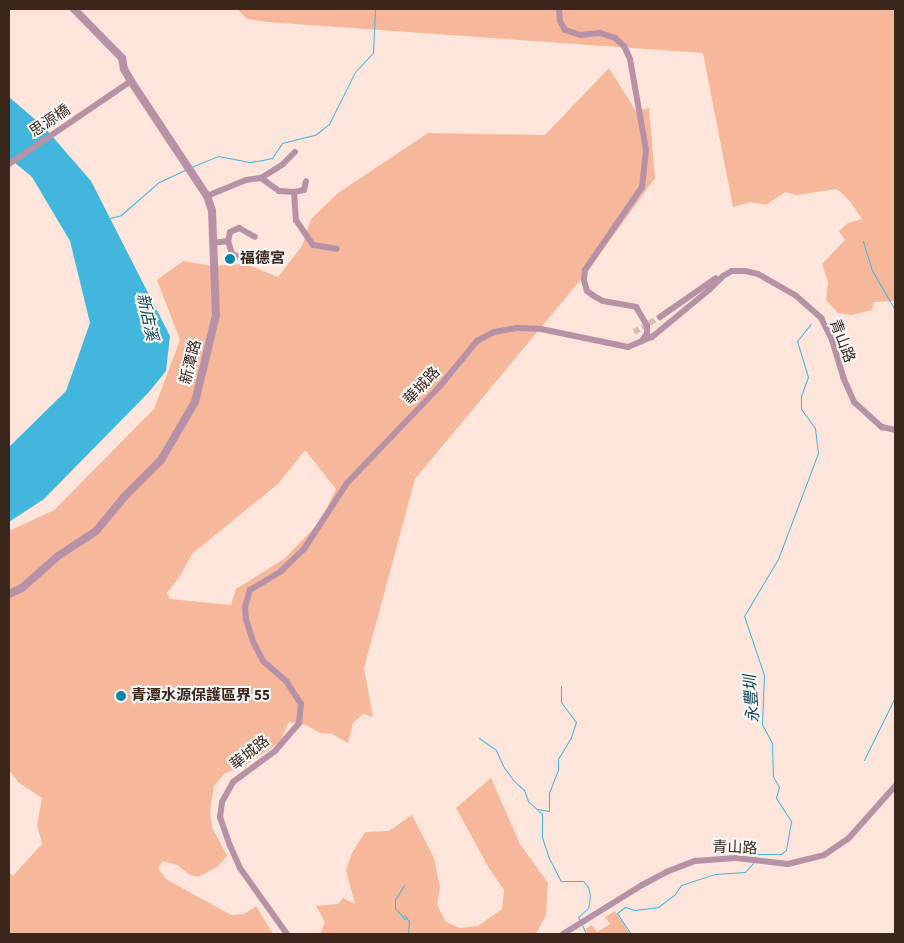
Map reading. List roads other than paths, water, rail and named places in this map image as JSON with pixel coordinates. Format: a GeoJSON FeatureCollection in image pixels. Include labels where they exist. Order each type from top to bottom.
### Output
{"type":"FeatureCollection","features":[{"type":"Feature","properties":{"kind":"street","name":"新潭路"},"geometry":{"type":"LineString","coordinates":[[9,594],[22,588],[58,556],[96,531],[125,496],[161,460],[195,402],[216,315],[212,211],[208,196],[131,81],[124,69],[122,58],[74,9]]}},
{"type":"Feature","properties":{"kind":"street"},"geometry":{"type":"LineString","coordinates":[[559,9],[560,21],[565,30],[580,35],[600,33],[615,38],[624,46],[630,59],[646,150],[642,187],[585,270],[584,280],[587,291],[594,296],[604,301],[636,307],[647,325],[647,333],[642,342]]}},
{"type":"Feature","properties":{"kind":"street","name":"思源橋"},"geometry":{"type":"LineString","coordinates":[[9,164],[131,81]]}},
{"type":"Feature","properties":{"kind":"street"},"geometry":{"type":"LineString","coordinates":[[208,196],[246,180],[261,178],[284,164],[295,152]]}},
{"type":"Feature","properties":{"kind":"street"},"geometry":{"type":"LineString","coordinates":[[261,178],[279,191],[294,192],[304,190],[306,181]]}},
{"type":"Feature","properties":{"kind":"street"},"geometry":{"type":"LineString","coordinates":[[294,192],[296,220],[313,245],[337,249]]}},
{"type":"Feature","properties":{"kind":"street"},"geometry":{"type":"LineString","coordinates":[[252,262],[232,254],[228,241],[230,232],[239,228],[255,237]]}},
{"type":"Feature","properties":{"kind":"street"},"geometry":{"type":"LineString","coordinates":[[213,243],[228,241]]}},
{"type":"Feature","properties":{"kind":"street","name":"青山路"},"geometry":{"type":"LineString","coordinates":[[719,277],[732,271],[745,270],[758,274],[795,295],[820,318],[832,340],[843,377],[854,402],[882,427],[895,430]]}},
{"type":"Feature","properties":{"kind":"street"},"geometry":{"type":"LineString","coordinates":[[642,342],[652,337],[710,289],[719,277]]}},
{"type":"Feature","properties":{"kind":"street"},"geometry":{"type":"LineString","coordinates":[[660,317],[719,277]]}},
{"type":"Feature","properties":{"kind":"street","name":"華城路"},"geometry":{"type":"LineString","coordinates":[[287,934],[240,868],[220,817],[222,802],[233,782],[275,751],[299,723],[302,704],[286,681],[264,661],[253,641],[246,619],[245,606],[250,590],[280,572],[304,549],[347,483],[440,386],[477,341],[494,332],[517,328],[550,331],[614,346],[628,347],[642,342]]}},
{"type":"Feature","properties":{"kind":"street","name":"青山路"},"geometry":{"type":"LineString","coordinates":[[563,934],[642,884],[695,861],[736,858],[788,864],[824,855],[848,839],[895,786]]}},
{"type":"Feature","properties":{"kind":"water","name":"新店溪"},"geometry":{"type":"Polygon","coordinates":[[[9,97],[45,128],[91,181],[170,336],[166,371],[149,392],[44,499],[9,522],[9,447],[66,391],[90,323],[70,241],[32,177],[9,158],[9,97]]]}},
{"type":"Feature","properties":{"kind":"waterway"},"geometry":{"type":"LineString","coordinates":[[191,167],[218,156],[250,162],[272,158],[282,143],[315,135],[329,124],[355,72],[373,53],[375,9]]}},
{"type":"Feature","properties":{"kind":"waterway"},"geometry":{"type":"LineString","coordinates":[[110,218],[121,215],[159,182],[185,170]]}},
{"type":"Feature","properties":{"kind":"waterway"},"geometry":{"type":"LineString","coordinates":[[863,241],[872,270],[895,310]]}},
{"type":"Feature","properties":{"kind":"waterway","name":"永豐圳"},"geometry":{"type":"LineString","coordinates":[[755,857],[756,854],[781,854],[786,850],[791,821],[776,798],[779,787],[773,776],[772,743],[762,724],[764,675],[744,616],[778,559],[818,453],[815,428],[801,409],[801,396],[808,377],[797,341],[811,324]]}},
{"type":"Feature","properties":{"kind":"waterway"},"geometry":{"type":"LineString","coordinates":[[538,809],[549,811],[549,793],[558,770],[558,759],[571,737],[576,722],[561,702],[561,686]]}},
{"type":"Feature","properties":{"kind":"waterway"},"geometry":{"type":"LineString","coordinates":[[864,760],[895,697]]}},
{"type":"Feature","properties":{"kind":"waterway"},"geometry":{"type":"LineString","coordinates":[[479,738],[496,750],[503,766],[513,780],[524,790],[528,801],[542,814],[542,837],[548,856],[561,881],[583,881],[588,887],[590,896],[588,908],[578,917],[580,921]]}},
{"type":"Feature","properties":{"kind":"waterway","name":"永豐圳"},"geometry":{"type":"LineString","coordinates":[[631,934],[617,913],[625,907],[635,910],[658,907],[675,894],[681,885],[715,874],[745,872],[753,863]]}},
{"type":"Feature","properties":{"kind":"waterway"},"geometry":{"type":"LineString","coordinates":[[404,885],[395,900],[395,908],[405,919]]}},
{"type":"Feature","properties":{"kind":"waterway"},"geometry":{"type":"LineString","coordinates":[[404,915],[409,921],[408,934]]}},
{"type":"Feature","properties":{"kind":"waterway"},"geometry":{"type":"LineString","coordinates":[[582,925],[586,934]]}},
{"type":"Feature","properties":{"kind":"tunnel"},"geometry":{"type":"LineString","coordinates":[[634,332],[660,317]]}},
{"type":"Feature","properties":{"kind":"place","name":"福德宮"},"geometry":{"type":"Point","coordinates":[230,259]}},
{"type":"Feature","properties":{"kind":"place","name":"青潭水源保護區界 55"},"geometry":{"type":"Point","coordinates":[121,696]}}]}
